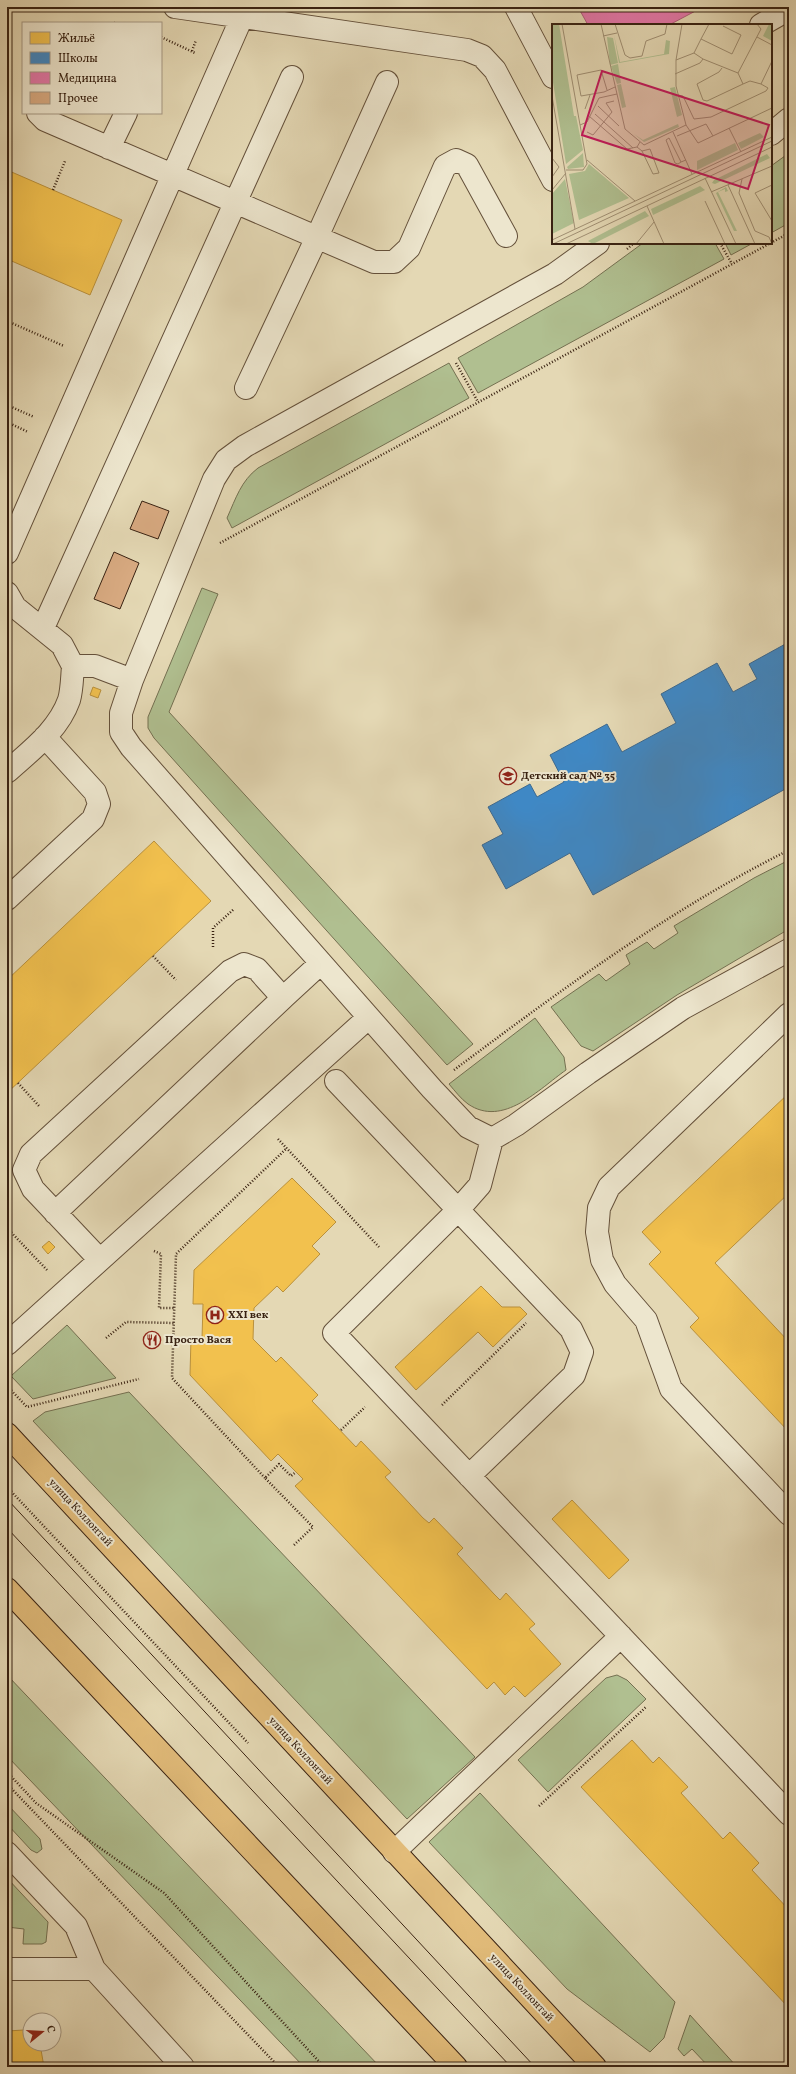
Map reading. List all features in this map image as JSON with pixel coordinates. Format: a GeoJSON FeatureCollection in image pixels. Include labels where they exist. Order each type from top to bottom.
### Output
{"type":"FeatureCollection","features":[{"type":"Feature","properties":{"kind":"main road","name":"улица Коллонтай"},"geometry":{"type":"LineString","coordinates":[[7,1434],[595,2067]]}},
{"type":"Feature","properties":{"kind":"main road"},"geometry":{"type":"LineString","coordinates":[[7,1589],[456,2067]]}},
{"type":"Feature","properties":{"kind":"lane"},"geometry":{"type":"LineString","coordinates":[[175,7],[467,50],[482,56],[495,70],[552,178]]}},
{"type":"Feature","properties":{"kind":"lane"},"geometry":{"type":"LineString","coordinates":[[516,7],[552,75]]}},
{"type":"Feature","properties":{"kind":"lane"},"geometry":{"type":"LineString","coordinates":[[763,24],[789,9]]}},
{"type":"Feature","properties":{"kind":"lane"},"geometry":{"type":"LineString","coordinates":[[7,553],[242,17]]}},
{"type":"Feature","properties":{"kind":"lane"},"geometry":{"type":"LineString","coordinates":[[43,628],[292,77]]}},
{"type":"Feature","properties":{"kind":"lane"},"geometry":{"type":"LineString","coordinates":[[246,388],[317,237],[387,82]]}},
{"type":"Feature","properties":{"kind":"lane"},"geometry":{"type":"LineString","coordinates":[[39,114],[45,120],[374,262],[394,262],[409,248],[445,166],[456,160],[467,165],[506,236]]}},
{"type":"Feature","properties":{"kind":"lane"},"geometry":{"type":"LineString","coordinates":[[109,148],[126,114]]}},
{"type":"Feature","properties":{"kind":"lane"},"geometry":{"type":"LineString","coordinates":[[772,133],[789,119]]}},
{"type":"Feature","properties":{"kind":"lane"},"geometry":{"type":"LineString","coordinates":[[492,1139],[468,1127],[432,1089],[131,747],[121,732],[121,714],[132,680],[214,479],[226,460],[245,446],[555,274],[591,245]]}},
{"type":"Feature","properties":{"kind":"lane"},"geometry":{"type":"LineString","coordinates":[[7,593],[15,606],[62,645],[73,666],[69,699],[60,720],[45,737],[7,772]]}},
{"type":"Feature","properties":{"kind":"lane"},"geometry":{"type":"LineString","coordinates":[[73,666],[95,666],[132,680]]}},
{"type":"Feature","properties":{"kind":"lane"},"geometry":{"type":"LineString","coordinates":[[7,899],[93,819],[99,804],[95,792],[45,737]]}},
{"type":"Feature","properties":{"kind":"lane"},"geometry":{"type":"LineString","coordinates":[[789,950],[683,1008],[588,1073],[516,1125],[492,1139],[480,1185],[458,1210],[334,1333],[789,1814]]}},
{"type":"Feature","properties":{"kind":"lane"},"geometry":{"type":"LineString","coordinates":[[55,1213],[320,963]]}},
{"type":"Feature","properties":{"kind":"lane"},"geometry":{"type":"LineString","coordinates":[[100,1260],[33,1189],[24,1170],[31,1154],[230,971],[244,964],[257,969],[283,998]]}},
{"type":"Feature","properties":{"kind":"lane"},"geometry":{"type":"LineString","coordinates":[[789,1014],[609,1187],[599,1208],[597,1232],[602,1260],[615,1284],[646,1320],[672,1388],[789,1514]]}},
{"type":"Feature","properties":{"kind":"lane"},"geometry":{"type":"LineString","coordinates":[[7,1344],[368,1018]]}},
{"type":"Feature","properties":{"kind":"lane"},"geometry":{"type":"LineString","coordinates":[[336,1081],[571,1329],[582,1352],[574,1374],[469,1476]]}},
{"type":"Feature","properties":{"kind":"lane"},"geometry":{"type":"LineString","coordinates":[[394,1852],[621,1636]]}},
{"type":"Feature","properties":{"kind":"lane"},"geometry":{"type":"LineString","coordinates":[[7,1853],[76,1926],[94,1970],[183,2067]]}},
{"type":"Feature","properties":{"kind":"lane"},"geometry":{"type":"LineString","coordinates":[[7,1969],[94,1970]]}},
{"type":"Feature","properties":{"kind":"path"},"geometry":{"type":"LineString","coordinates":[[162,38],[222,64]]}},
{"type":"Feature","properties":{"kind":"path"},"geometry":{"type":"LineString","coordinates":[[772,242],[789,233]]}},
{"type":"Feature","properties":{"kind":"path"},"geometry":{"type":"LineString","coordinates":[[623,252],[633,244]]}},
{"type":"Feature","properties":{"kind":"path"},"geometry":{"type":"LineString","coordinates":[[721,244],[732,264]]}},
{"type":"Feature","properties":{"kind":"path"},"geometry":{"type":"LineString","coordinates":[[219,544],[769,244]]}},
{"type":"Feature","properties":{"kind":"path"},"geometry":{"type":"LineString","coordinates":[[7,321],[92,359]]}},
{"type":"Feature","properties":{"kind":"path"},"geometry":{"type":"LineString","coordinates":[[456,362],[478,402]]}},
{"type":"Feature","properties":{"kind":"path"},"geometry":{"type":"LineString","coordinates":[[432,1089],[450,1073],[539,1006],[659,923],[750,870],[789,850]]}},
{"type":"Feature","properties":{"kind":"path"},"geometry":{"type":"LineString","coordinates":[[230,971],[212,952],[213,928],[235,908]]}},
{"type":"Feature","properties":{"kind":"path"},"geometry":{"type":"LineString","coordinates":[[153,956],[196,1002]]}},
{"type":"Feature","properties":{"kind":"path"},"geometry":{"type":"LineString","coordinates":[[277,1138],[399,1268]]}},
{"type":"Feature","properties":{"kind":"path"},"geometry":{"type":"LineString","coordinates":[[287,1148],[176,1254],[172,1378],[313,1527],[294,1545]]}},
{"type":"Feature","properties":{"kind":"path"},"geometry":{"type":"LineString","coordinates":[[7,1228],[66,1290]]}},
{"type":"Feature","properties":{"kind":"path"},"geometry":{"type":"LineString","coordinates":[[161,1254],[159,1308],[175,1308]]}},
{"type":"Feature","properties":{"kind":"path"},"geometry":{"type":"LineString","coordinates":[[421,1425],[547,1304]]}},
{"type":"Feature","properties":{"kind":"path"},"geometry":{"type":"LineString","coordinates":[[106,1338],[126,1322],[174,1323]]}},
{"type":"Feature","properties":{"kind":"path"},"geometry":{"type":"LineString","coordinates":[[7,1386],[27,1407],[139,1379]]}},
{"type":"Feature","properties":{"kind":"path"},"geometry":{"type":"LineString","coordinates":[[340,1430],[353,1418]]}},
{"type":"Feature","properties":{"kind":"path"},"geometry":{"type":"LineString","coordinates":[[265,1478],[280,1464],[291,1476],[296,1472]]}},
{"type":"Feature","properties":{"kind":"path"},"geometry":{"type":"LineString","coordinates":[[7,1487],[248,1743]]}},
{"type":"Feature","properties":{"kind":"path"},"geometry":{"type":"LineString","coordinates":[[539,1806],[668,1686]]}},
{"type":"Feature","properties":{"kind":"path"},"geometry":{"type":"LineString","coordinates":[[607,1737],[610,1740]]}},
{"type":"Feature","properties":{"kind":"path"},"geometry":{"type":"LineString","coordinates":[[7,1772],[36,1803],[164,1893],[324,2067]]}},
{"type":"Feature","properties":{"kind":"path"},"geometry":{"type":"LineString","coordinates":[[7,1784],[279,2067]]}},
{"type":"Feature","properties":{"kind":"green space"},"geometry":{"type":"Polygon","coordinates":[[[789,153],[789,223],[772,232],[772,165],[789,153]]]}},
{"type":"Feature","properties":{"kind":"green space"},"geometry":{"type":"Polygon","coordinates":[[[642,244],[716,244],[724,259],[478,393],[458,358],[583,287],[642,244]]]}},
{"type":"Feature","properties":{"kind":"green space"},"geometry":{"type":"Polygon","coordinates":[[[726,244],[751,244],[731,255],[726,244]]]}},
{"type":"Feature","properties":{"kind":"green space"},"geometry":{"type":"Polygon","coordinates":[[[449,363],[469,398],[232,528],[227,518],[236,497],[247,478],[258,468],[449,363]]]}},
{"type":"Feature","properties":{"kind":"green space"},"geometry":{"type":"Polygon","coordinates":[[[202,588],[218,594],[169,712],[473,1044],[447,1065],[154,738],[148,728],[148,717],[202,588]]]}},
{"type":"Feature","properties":{"kind":"green space"},"geometry":{"type":"Polygon","coordinates":[[[789,860],[789,929],[677,995],[593,1051],[581,1046],[551,1007],[599,974],[606,981],[630,964],[626,955],[647,942],[654,949],[678,933],[674,926],[754,878],[789,860]]]}},
{"type":"Feature","properties":{"kind":"green space"},"geometry":{"type":"Polygon","coordinates":[[[535,1018],[564,1057],[566,1070],[520,1103],[507,1109],[494,1111],[481,1110],[465,1102],[449,1084],[535,1018]]]}},
{"type":"Feature","properties":{"kind":"green space"},"geometry":{"type":"Polygon","coordinates":[[[67,1325],[116,1378],[33,1399],[11,1376],[67,1325]]]}},
{"type":"Feature","properties":{"kind":"green space"},"geometry":{"type":"Polygon","coordinates":[[[129,1392],[475,1757],[407,1819],[33,1421],[45,1412],[129,1392]]]}},
{"type":"Feature","properties":{"kind":"green space"},"geometry":{"type":"Polygon","coordinates":[[[7,1675],[380,2067],[304,2067],[7,1756],[7,1675]]]}},
{"type":"Feature","properties":{"kind":"green space"},"geometry":{"type":"Polygon","coordinates":[[[617,1675],[627,1680],[646,1699],[548,1792],[518,1760],[606,1678],[617,1675]]]}},
{"type":"Feature","properties":{"kind":"green space"},"geometry":{"type":"Polygon","coordinates":[[[480,1793],[675,2002],[664,2038],[650,2052],[567,1989],[429,1842],[480,1793]]]}},
{"type":"Feature","properties":{"kind":"green space"},"geometry":{"type":"Polygon","coordinates":[[[7,1804],[40,1839],[42,1849],[37,1853],[31,1850],[7,1824],[7,1804]]]}},
{"type":"Feature","properties":{"kind":"green space"},"geometry":{"type":"Polygon","coordinates":[[[7,1878],[48,1922],[46,1942],[42,1944],[23,1944],[24,1929],[7,1927],[7,1878]]]}},
{"type":"Feature","properties":{"kind":"green space"},"geometry":{"type":"Polygon","coordinates":[[[690,2015],[737,2067],[709,2067],[692,2049],[684,2056],[678,2049],[690,2015]]]}},
{"type":"Feature","properties":{"kind":"building: Жильё"},"geometry":{"type":"Polygon","coordinates":[[[7,170],[122,220],[90,295],[7,259],[7,170]]]}},
{"type":"Feature","properties":{"kind":"building: Жильё"},"geometry":{"type":"Polygon","coordinates":[[[7,684],[11,689],[7,692],[7,684]]]}},
{"type":"Feature","properties":{"kind":"building: Жильё"},"geometry":{"type":"Polygon","coordinates":[[[93,687],[101,690],[98,698],[90,695],[93,687]]]}},
{"type":"Feature","properties":{"kind":"building: Жильё"},"geometry":{"type":"Polygon","coordinates":[[[154,841],[211,901],[7,1093],[7,980],[154,841]]]}},
{"type":"Feature","properties":{"kind":"building: Жильё"},"geometry":{"type":"Polygon","coordinates":[[[789,1093],[789,1193],[715,1263],[789,1342],[789,1432],[690,1327],[699,1318],[649,1264],[661,1252],[642,1232],[789,1093]]]}},
{"type":"Feature","properties":{"kind":"building: Жильё"},"geometry":{"type":"Polygon","coordinates":[[[292,1178],[336,1222],[312,1246],[320,1254],[283,1292],[277,1286],[254,1308],[253,1339],[276,1362],[281,1357],[318,1395],[312,1401],[356,1447],[361,1441],[391,1472],[385,1477],[423,1518],[429,1523],[434,1518],[463,1548],[457,1554],[494,1594],[500,1600],[506,1593],[535,1624],[529,1629],[561,1664],[525,1697],[514,1686],[505,1695],[494,1682],[487,1689],[295,1486],[303,1479],[278,1454],[271,1461],[190,1375],[191,1338],[202,1339],[203,1304],[193,1304],[194,1270],[292,1178]]]}},
{"type":"Feature","properties":{"kind":"building: Жильё"},"geometry":{"type":"Polygon","coordinates":[[[49,1241],[55,1247],[48,1254],[42,1247],[49,1241]]]}},
{"type":"Feature","properties":{"kind":"building: Жильё"},"geometry":{"type":"Polygon","coordinates":[[[481,1286],[502,1307],[520,1307],[527,1314],[493,1347],[478,1332],[416,1390],[395,1367],[481,1286]]]}},
{"type":"Feature","properties":{"kind":"building: Жильё"},"geometry":{"type":"Polygon","coordinates":[[[572,1500],[629,1560],[609,1579],[552,1519],[572,1500]]]}},
{"type":"Feature","properties":{"kind":"building: Жильё"},"geometry":{"type":"Polygon","coordinates":[[[632,1740],[653,1763],[659,1757],[688,1787],[681,1793],[723,1839],[730,1832],[759,1863],[752,1870],[789,1910],[789,2008],[581,1787],[632,1740]]]}},
{"type":"Feature","properties":{"kind":"building: Жильё"},"geometry":{"type":"Polygon","coordinates":[[[22,2030],[22,2052],[41,2052],[44,2067],[7,2067],[7,2031],[22,2030]]]}},
{"type":"Feature","properties":{"kind":"building: Школы"},"geometry":{"type":"Polygon","coordinates":[[[789,642],[789,787],[593,895],[570,853],[506,889],[482,845],[503,834],[488,807],[530,784],[537,797],[564,782],[550,755],[607,724],[622,752],[676,723],[661,694],[717,663],[733,692],[757,679],[749,664],[789,642]]]}},
{"type":"Feature","properties":{"kind":"building: Медицина"},"geometry":{"type":"Polygon","coordinates":[[[578,7],[703,7],[671,24],[587,24],[578,7]]]}},
{"type":"Feature","properties":{"kind":"building: Прочее"},"geometry":{"type":"Polygon","coordinates":[[[142,501],[169,511],[158,539],[130,529],[142,501]]]}},
{"type":"Feature","properties":{"kind":"building: Прочее"},"geometry":{"type":"Polygon","coordinates":[[[114,552],[139,563],[120,609],[94,599],[114,552]]]}},
{"type":"Feature","properties":{"kind":"tram line"},"geometry":{"type":"LineString","coordinates":[[7,1499],[535,2067]]}},
{"type":"Feature","properties":{"kind":"tram line"},"geometry":{"type":"LineString","coordinates":[[7,1528],[511,2067]]}},
{"type":"Feature","properties":{"kind":"place","name":"Детский сад № 35"},"geometry":{"type":"Point","coordinates":[508,776]}},
{"type":"Feature","properties":{"kind":"place","name":"XXI век"},"geometry":{"type":"Point","coordinates":[215,1315]}},
{"type":"Feature","properties":{"kind":"place","name":"Просто Вася"},"geometry":{"type":"Point","coordinates":[152,1340]}}]}
